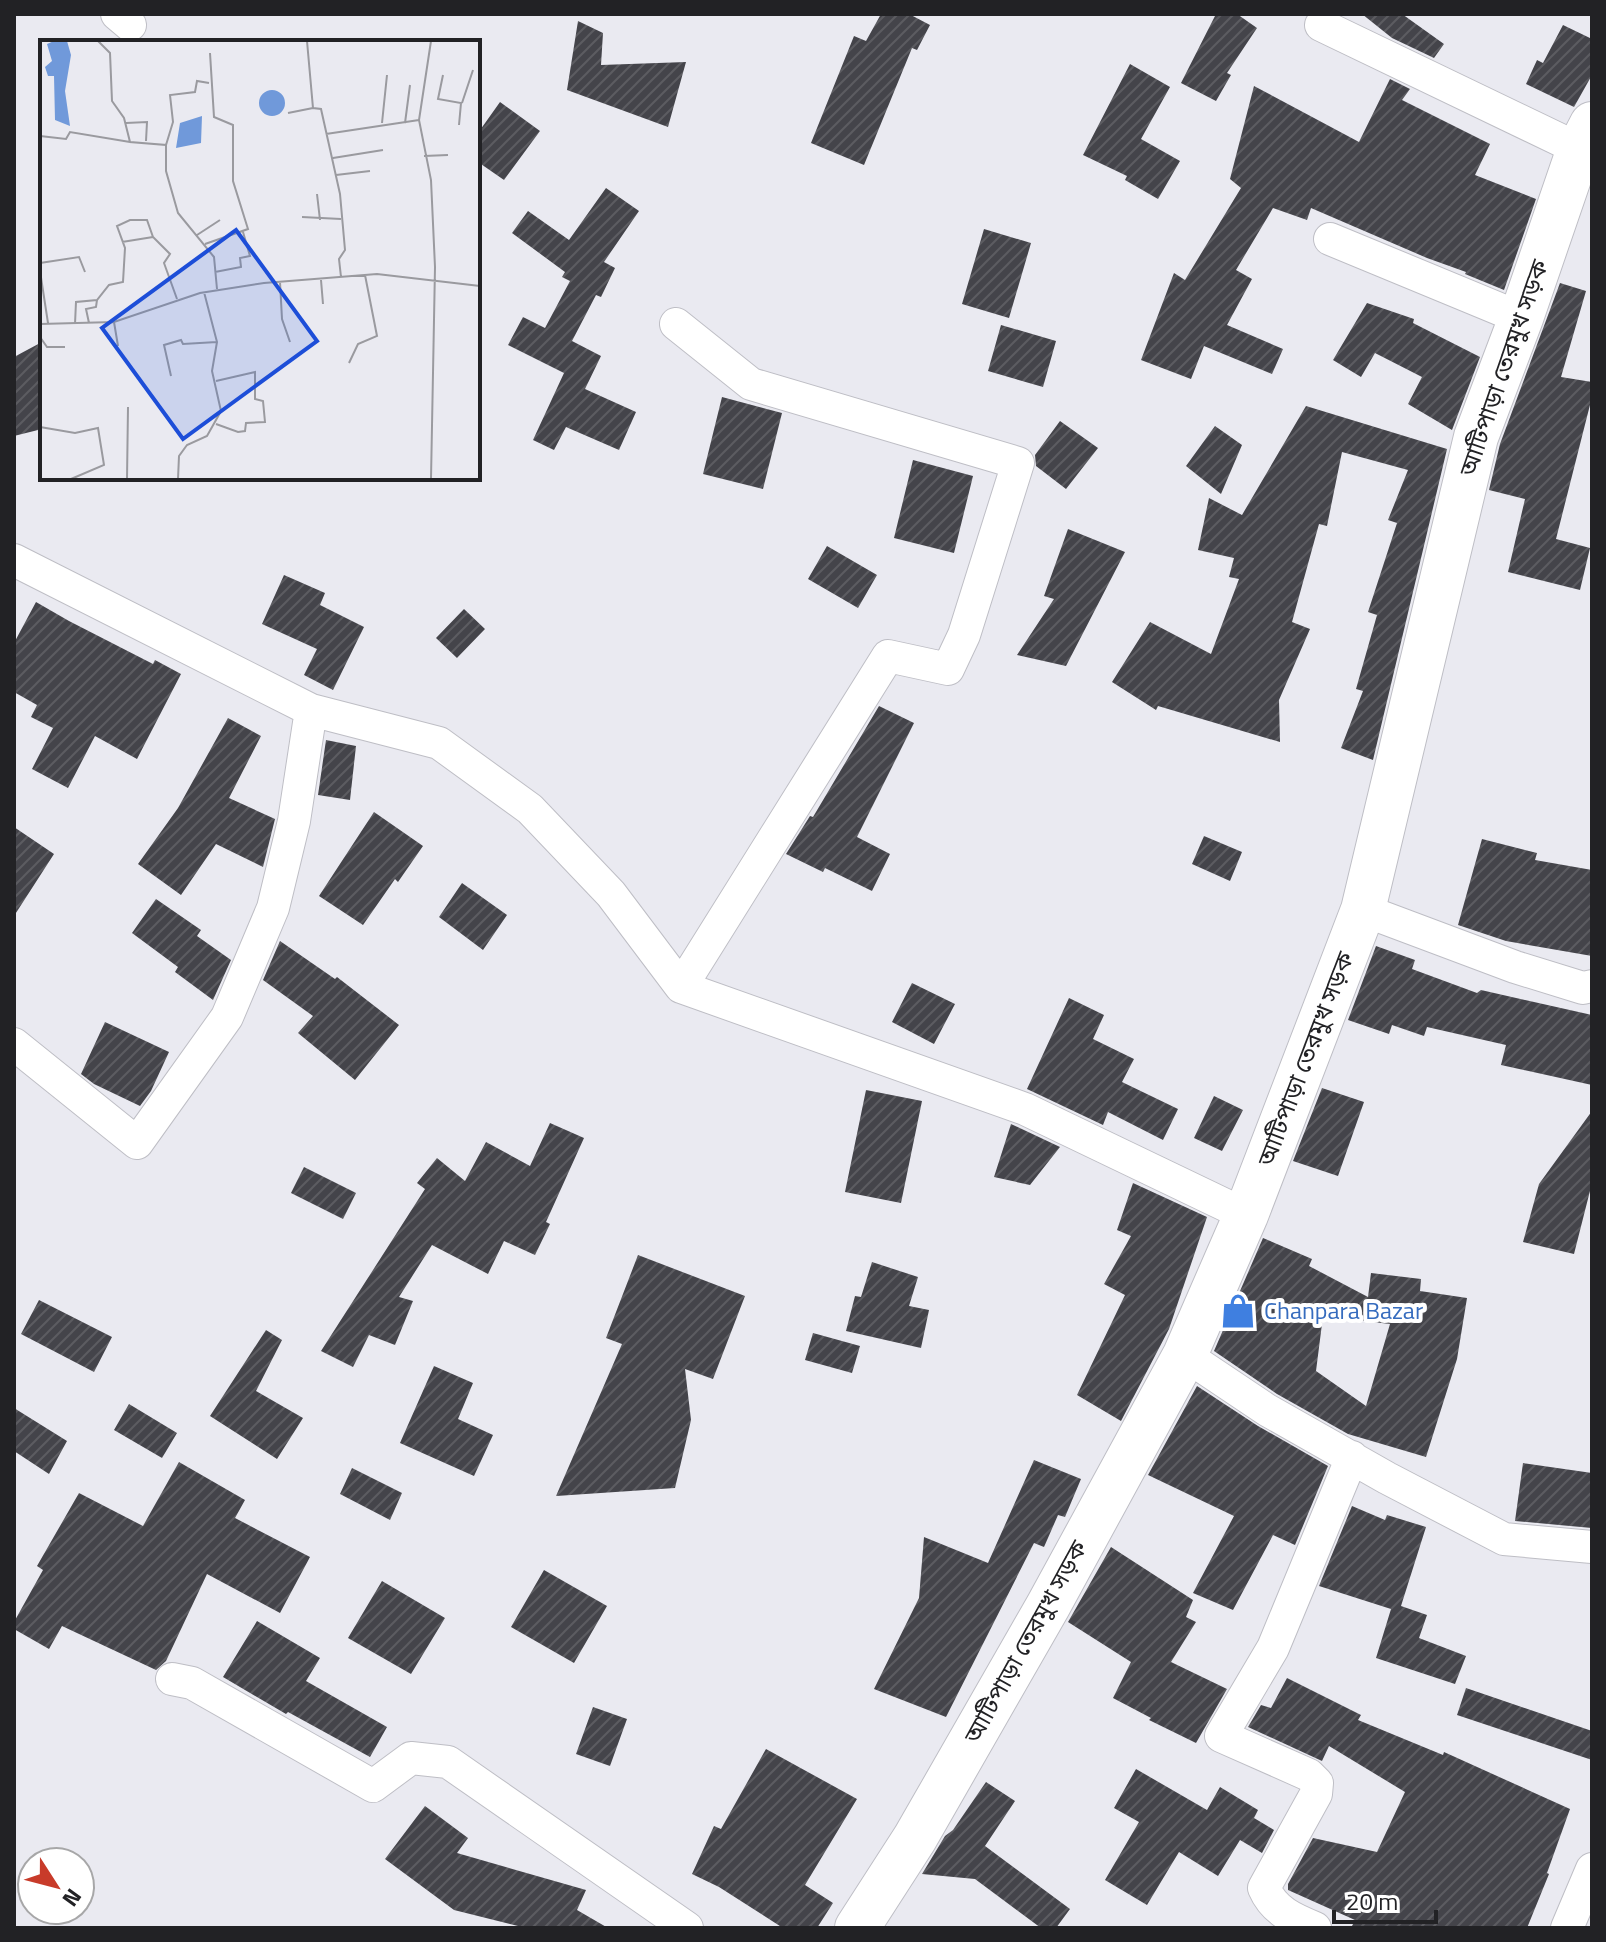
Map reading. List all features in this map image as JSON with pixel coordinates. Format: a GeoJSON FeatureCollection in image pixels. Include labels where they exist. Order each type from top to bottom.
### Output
{"type":"FeatureCollection","features":[{"type":"Feature","properties":{"kind":"main road","name":"আটিপাড়া তেরমুখ সড়ক"},"geometry":{"type":"LineString","coordinates":[[857,1928],[915,1838],[1033,1633],[1185,1355],[1246,1215],[1363,910],[1476,437],[1585,136]]}},
{"type":"Feature","properties":{"kind":"street"},"geometry":{"type":"LineString","coordinates":[[1321,25],[1585,136]]}},
{"type":"Feature","properties":{"kind":"street"},"geometry":{"type":"LineString","coordinates":[[1330,239],[1521,318]]}},
{"type":"Feature","properties":{"kind":"street"},"geometry":{"type":"LineString","coordinates":[[676,324],[751,384],[1018,463],[964,635],[948,669],[888,656],[681,987]]}},
{"type":"Feature","properties":{"kind":"street"},"geometry":{"type":"LineString","coordinates":[[14,560],[311,710],[439,743],[530,809],[611,894],[681,987],[1025,1109],[1246,1215]]}},
{"type":"Feature","properties":{"kind":"street"},"geometry":{"type":"LineString","coordinates":[[14,1044],[137,1143],[227,1017],[273,908],[294,821],[311,710]]}},
{"type":"Feature","properties":{"kind":"street"},"geometry":{"type":"LineString","coordinates":[[1363,910],[1515,967],[1583,988],[1592,986]]}},
{"type":"Feature","properties":{"kind":"street"},"geometry":{"type":"LineString","coordinates":[[1185,1355],[1267,1410],[1504,1539],[1592,1547]]}},
{"type":"Feature","properties":{"kind":"street"},"geometry":{"type":"LineString","coordinates":[[1315,1928],[1292,1919],[1270,1902],[1264,1888],[1316,1794],[1317,1783],[1309,1775],[1221,1736],[1273,1648],[1352,1457]]}},
{"type":"Feature","properties":{"kind":"street"},"geometry":{"type":"LineString","coordinates":[[172,1679],[192,1683],[373,1786],[411,1758],[448,1762],[687,1928]]}},
{"type":"Feature","properties":{"kind":"street"},"geometry":{"type":"LineString","coordinates":[[1567,1928],[1592,1869]]}},
{"type":"Feature","properties":{"kind":"building"},"geometry":{"type":"Polygon","coordinates":[[[881,14],[909,14],[930,25],[917,50],[912,48],[864,165],[811,143],[854,36],[866,41],[881,14]]]}},
{"type":"Feature","properties":{"kind":"building"},"geometry":{"type":"Polygon","coordinates":[[[1216,14],[1237,14],[1257,28],[1227,73],[1231,75],[1216,101],[1181,83],[1216,14]]]}},
{"type":"Feature","properties":{"kind":"building"},"geometry":{"type":"Polygon","coordinates":[[[1362,14],[1402,14],[1444,44],[1434,58],[1392,38],[1362,14]]]}},
{"type":"Feature","properties":{"kind":"building"},"geometry":{"type":"Polygon","coordinates":[[[578,21],[603,33],[601,65],[686,62],[668,127],[567,90],[578,21]]]}},
{"type":"Feature","properties":{"kind":"building"},"geometry":{"type":"Polygon","coordinates":[[[1563,25],[1592,39],[1592,75],[1574,107],[1526,84],[1537,60],[1543,63],[1563,25]]]}},
{"type":"Feature","properties":{"kind":"building"},"geometry":{"type":"Polygon","coordinates":[[[1130,64],[1170,87],[1141,139],[1180,161],[1158,199],[1125,180],[1127,176],[1083,155],[1130,64]]]}},
{"type":"Feature","properties":{"kind":"building"},"geometry":{"type":"Polygon","coordinates":[[[1390,79],[1410,89],[1402,100],[1490,144],[1475,175],[1536,199],[1504,290],[1311,208],[1307,220],[1273,208],[1236,270],[1252,279],[1227,325],[1283,349],[1272,374],[1204,346],[1191,379],[1141,360],[1174,273],[1185,280],[1241,188],[1230,179],[1254,86],[1359,142],[1390,79]]]}},
{"type":"Feature","properties":{"kind":"building"},"geometry":{"type":"Polygon","coordinates":[[[500,102],[540,131],[504,180],[480,163],[480,130],[500,102]]]}},
{"type":"Feature","properties":{"kind":"building"},"geometry":{"type":"Polygon","coordinates":[[[606,188],[639,211],[604,262],[615,268],[601,297],[596,295],[572,341],[601,356],[585,389],[636,412],[619,450],[566,427],[554,450],[533,440],[564,373],[508,345],[523,317],[545,328],[570,281],[562,277],[565,272],[512,233],[528,211],[569,240],[606,188]]]}},
{"type":"Feature","properties":{"kind":"building"},"geometry":{"type":"Polygon","coordinates":[[[984,229],[1031,243],[1009,318],[962,304],[984,229]]]}},
{"type":"Feature","properties":{"kind":"building"},"geometry":{"type":"Polygon","coordinates":[[[1560,283],[1586,291],[1561,377],[1592,382],[1592,397],[1556,539],[1590,548],[1580,590],[1508,572],[1525,499],[1489,490],[1500,444],[1560,283]]]}},
{"type":"Feature","properties":{"kind":"building"},"geometry":{"type":"Polygon","coordinates":[[[1367,303],[1414,319],[1413,323],[1480,357],[1452,430],[1408,404],[1422,377],[1375,353],[1361,377],[1333,360],[1367,303]]]}},
{"type":"Feature","properties":{"kind":"building"},"geometry":{"type":"Polygon","coordinates":[[[1001,325],[1056,341],[1043,387],[988,371],[1001,325]]]}},
{"type":"Feature","properties":{"kind":"building"},"geometry":{"type":"Polygon","coordinates":[[[40,343],[40,430],[14,436],[14,357],[40,343]]]}},
{"type":"Feature","properties":{"kind":"building"},"geometry":{"type":"Polygon","coordinates":[[[722,397],[782,413],[763,489],[703,474],[722,397]]]}},
{"type":"Feature","properties":{"kind":"building"},"geometry":{"type":"Polygon","coordinates":[[[1306,406],[1447,449],[1373,760],[1341,748],[1363,691],[1356,689],[1377,615],[1368,612],[1397,523],[1388,520],[1408,470],[1342,452],[1327,526],[1319,524],[1292,622],[1310,629],[1279,700],[1280,742],[1158,706],[1156,710],[1112,682],[1150,622],[1211,654],[1239,579],[1229,577],[1234,558],[1198,550],[1209,498],[1242,515],[1306,406]]]}},
{"type":"Feature","properties":{"kind":"building"},"geometry":{"type":"Polygon","coordinates":[[[1060,421],[1098,448],[1066,489],[1036,466],[1035,455],[1060,421]]]}},
{"type":"Feature","properties":{"kind":"building"},"geometry":{"type":"Polygon","coordinates":[[[1215,426],[1242,445],[1221,494],[1186,466],[1215,426]]]}},
{"type":"Feature","properties":{"kind":"building"},"geometry":{"type":"Polygon","coordinates":[[[913,460],[973,476],[954,553],[894,538],[913,460]]]}},
{"type":"Feature","properties":{"kind":"building"},"geometry":{"type":"Polygon","coordinates":[[[1068,529],[1125,552],[1066,666],[1017,655],[1054,599],[1044,596],[1068,529]]]}},
{"type":"Feature","properties":{"kind":"building"},"geometry":{"type":"Polygon","coordinates":[[[827,546],[877,575],[858,608],[808,579],[827,546]]]}},
{"type":"Feature","properties":{"kind":"building"},"geometry":{"type":"Polygon","coordinates":[[[284,575],[325,593],[320,605],[364,627],[333,690],[304,675],[317,649],[262,624],[284,575]]]}},
{"type":"Feature","properties":{"kind":"building"},"geometry":{"type":"Polygon","coordinates":[[[36,602],[153,664],[155,660],[181,674],[137,759],[95,736],[68,788],[32,769],[53,728],[31,717],[37,705],[14,692],[14,643],[36,602]]]}},
{"type":"Feature","properties":{"kind":"building"},"geometry":{"type":"Polygon","coordinates":[[[464,609],[485,629],[457,658],[436,638],[464,609]]]}},
{"type":"Feature","properties":{"kind":"building"},"geometry":{"type":"Polygon","coordinates":[[[879,706],[914,723],[857,837],[890,854],[872,891],[825,868],[823,872],[786,854],[810,816],[813,817],[879,706]]]}},
{"type":"Feature","properties":{"kind":"building"},"geometry":{"type":"Polygon","coordinates":[[[228,718],[261,736],[229,798],[275,819],[263,867],[216,844],[181,895],[138,864],[178,808],[228,718]]]}},
{"type":"Feature","properties":{"kind":"building"},"geometry":{"type":"Polygon","coordinates":[[[326,740],[356,746],[350,800],[318,795],[326,740]]]}},
{"type":"Feature","properties":{"kind":"building"},"geometry":{"type":"Polygon","coordinates":[[[374,812],[423,846],[363,925],[319,896],[374,812]]]}},
{"type":"Feature","properties":{"kind":"building"},"geometry":{"type":"Polygon","coordinates":[[[14,827],[54,854],[14,916],[14,827]]]}},
{"type":"Feature","properties":{"kind":"building"},"geometry":{"type":"Polygon","coordinates":[[[1204,836],[1242,852],[1230,881],[1192,864],[1204,836]]]}},
{"type":"Feature","properties":{"kind":"building"},"geometry":{"type":"Polygon","coordinates":[[[1482,839],[1537,853],[1535,860],[1592,870],[1592,956],[1506,941],[1458,925],[1482,839]]]}},
{"type":"Feature","properties":{"kind":"building"},"geometry":{"type":"Polygon","coordinates":[[[462,883],[507,915],[483,950],[439,917],[462,883]]]}},
{"type":"Feature","properties":{"kind":"building"},"geometry":{"type":"Polygon","coordinates":[[[156,899],[201,930],[197,936],[231,960],[213,1000],[175,972],[178,967],[132,933],[156,899]]]}},
{"type":"Feature","properties":{"kind":"building"},"geometry":{"type":"Polygon","coordinates":[[[280,941],[335,979],[337,977],[399,1025],[355,1080],[298,1033],[313,1016],[263,980],[280,941]]]}},
{"type":"Feature","properties":{"kind":"building"},"geometry":{"type":"Polygon","coordinates":[[[1376,946],[1415,960],[1412,969],[1477,993],[1481,990],[1592,1015],[1592,1085],[1501,1065],[1506,1045],[1427,1027],[1424,1036],[1392,1025],[1389,1034],[1348,1020],[1376,946]]]}},
{"type":"Feature","properties":{"kind":"building"},"geometry":{"type":"Polygon","coordinates":[[[912,983],[955,1004],[934,1044],[892,1022],[912,983]]]}},
{"type":"Feature","properties":{"kind":"building"},"geometry":{"type":"Polygon","coordinates":[[[1069,998],[1104,1015],[1093,1039],[1134,1059],[1122,1082],[1178,1109],[1163,1140],[1108,1112],[1103,1125],[1027,1089],[1069,998]]]}},
{"type":"Feature","properties":{"kind":"building"},"geometry":{"type":"Polygon","coordinates":[[[105,1022],[169,1052],[151,1091],[140,1106],[94,1084],[81,1074],[105,1022]]]}},
{"type":"Feature","properties":{"kind":"building"},"geometry":{"type":"Polygon","coordinates":[[[1322,1088],[1364,1102],[1338,1176],[1293,1161],[1322,1088]]]}},
{"type":"Feature","properties":{"kind":"building"},"geometry":{"type":"Polygon","coordinates":[[[866,1090],[922,1101],[901,1203],[845,1192],[866,1090]]]}},
{"type":"Feature","properties":{"kind":"building"},"geometry":{"type":"Polygon","coordinates":[[[1214,1096],[1243,1110],[1222,1151],[1194,1138],[1214,1096]]]}},
{"type":"Feature","properties":{"kind":"building"},"geometry":{"type":"Polygon","coordinates":[[[1592,1111],[1592,1183],[1574,1254],[1523,1242],[1539,1184],[1592,1111]]]}},
{"type":"Feature","properties":{"kind":"building"},"geometry":{"type":"Polygon","coordinates":[[[550,1123],[584,1138],[546,1222],[550,1224],[535,1255],[504,1241],[488,1274],[432,1245],[399,1297],[413,1301],[395,1345],[369,1335],[353,1367],[321,1351],[425,1189],[417,1183],[437,1158],[465,1181],[486,1142],[530,1166],[550,1123]]]}},
{"type":"Feature","properties":{"kind":"building"},"geometry":{"type":"Polygon","coordinates":[[[1011,1124],[1060,1147],[1030,1185],[994,1177],[1011,1124]]]}},
{"type":"Feature","properties":{"kind":"building"},"geometry":{"type":"Polygon","coordinates":[[[304,1167],[356,1193],[343,1219],[291,1193],[304,1167]]]}},
{"type":"Feature","properties":{"kind":"building"},"geometry":{"type":"Polygon","coordinates":[[[1133,1183],[1207,1217],[1169,1329],[1121,1421],[1077,1395],[1125,1295],[1104,1284],[1131,1236],[1117,1230],[1133,1183]]]}},
{"type":"Feature","properties":{"kind":"building"},"geometry":{"type":"Polygon","coordinates":[[[1263,1238],[1312,1259],[1309,1266],[1368,1297],[1371,1273],[1421,1279],[1420,1291],[1467,1298],[1457,1359],[1426,1457],[1348,1434],[1277,1394],[1214,1351],[1263,1238]],[[1323,1316],[1316,1371],[1366,1406],[1390,1324],[1323,1316]]]}},
{"type":"Feature","properties":{"kind":"building"},"geometry":{"type":"Polygon","coordinates":[[[638,1255],[745,1296],[713,1379],[685,1369],[691,1420],[675,1488],[556,1496],[622,1344],[606,1338],[638,1255]]]}},
{"type":"Feature","properties":{"kind":"building"},"geometry":{"type":"Polygon","coordinates":[[[872,1262],[918,1277],[909,1306],[929,1310],[921,1348],[846,1331],[855,1296],[861,1297],[872,1262]]]}},
{"type":"Feature","properties":{"kind":"building"},"geometry":{"type":"Polygon","coordinates":[[[39,1300],[112,1337],[94,1372],[21,1334],[39,1300]]]}},
{"type":"Feature","properties":{"kind":"building"},"geometry":{"type":"Polygon","coordinates":[[[266,1330],[282,1340],[256,1391],[303,1418],[277,1459],[210,1416],[266,1330]]]}},
{"type":"Feature","properties":{"kind":"building"},"geometry":{"type":"Polygon","coordinates":[[[813,1333],[860,1346],[852,1373],[805,1360],[813,1333]]]}},
{"type":"Feature","properties":{"kind":"building"},"geometry":{"type":"Polygon","coordinates":[[[434,1366],[473,1383],[458,1419],[493,1435],[474,1476],[400,1443],[434,1366]]]}},
{"type":"Feature","properties":{"kind":"building"},"geometry":{"type":"Polygon","coordinates":[[[1197,1386],[1328,1466],[1295,1545],[1273,1535],[1233,1610],[1193,1593],[1234,1516],[1148,1475],[1197,1386]]]}},
{"type":"Feature","properties":{"kind":"building"},"geometry":{"type":"Polygon","coordinates":[[[129,1404],[177,1433],[162,1458],[114,1430],[129,1404]]]}},
{"type":"Feature","properties":{"kind":"building"},"geometry":{"type":"Polygon","coordinates":[[[14,1408],[67,1441],[49,1474],[14,1451],[14,1408]]]}},
{"type":"Feature","properties":{"kind":"building"},"geometry":{"type":"Polygon","coordinates":[[[1034,1460],[1081,1479],[1065,1517],[1058,1515],[1044,1547],[1034,1543],[946,1717],[874,1689],[919,1598],[924,1537],[988,1563],[1034,1460]]]}},
{"type":"Feature","properties":{"kind":"building"},"geometry":{"type":"Polygon","coordinates":[[[179,1462],[245,1500],[235,1518],[310,1557],[280,1613],[207,1574],[166,1661],[156,1670],[62,1626],[49,1649],[14,1629],[14,1622],[43,1570],[37,1566],[79,1493],[143,1526],[179,1462]]]}},
{"type":"Feature","properties":{"kind":"building"},"geometry":{"type":"Polygon","coordinates":[[[1523,1463],[1592,1473],[1592,1528],[1515,1521],[1523,1463]]]}},
{"type":"Feature","properties":{"kind":"building"},"geometry":{"type":"Polygon","coordinates":[[[352,1468],[402,1493],[390,1520],[340,1494],[352,1468]]]}},
{"type":"Feature","properties":{"kind":"building"},"geometry":{"type":"Polygon","coordinates":[[[1352,1506],[1385,1520],[1387,1515],[1426,1527],[1401,1606],[1427,1615],[1419,1638],[1466,1656],[1455,1684],[1376,1658],[1391,1609],[1319,1586],[1352,1506]]]}},
{"type":"Feature","properties":{"kind":"building"},"geometry":{"type":"Polygon","coordinates":[[[1111,1547],[1193,1600],[1186,1617],[1196,1622],[1171,1662],[1227,1689],[1196,1743],[1113,1698],[1131,1662],[1068,1622],[1111,1547]]]}},
{"type":"Feature","properties":{"kind":"building"},"geometry":{"type":"Polygon","coordinates":[[[544,1570],[607,1606],[574,1663],[511,1627],[544,1570]]]}},
{"type":"Feature","properties":{"kind":"building"},"geometry":{"type":"Polygon","coordinates":[[[382,1581],[445,1618],[411,1674],[348,1638],[382,1581]]]}},
{"type":"Feature","properties":{"kind":"building"},"geometry":{"type":"Polygon","coordinates":[[[257,1621],[320,1658],[306,1681],[387,1727],[370,1757],[223,1677],[257,1621]]]}},
{"type":"Feature","properties":{"kind":"building"},"geometry":{"type":"Polygon","coordinates":[[[1287,1678],[1361,1715],[1358,1720],[1443,1755],[1444,1752],[1570,1809],[1527,1928],[1351,1928],[1355,1920],[1288,1890],[1288,1884],[1313,1838],[1377,1852],[1405,1792],[1329,1746],[1322,1761],[1248,1727],[1261,1705],[1271,1708],[1287,1678]]]}},
{"type":"Feature","properties":{"kind":"building"},"geometry":{"type":"Polygon","coordinates":[[[1466,1688],[1592,1731],[1592,1760],[1457,1715],[1466,1688]]]}},
{"type":"Feature","properties":{"kind":"building"},"geometry":{"type":"Polygon","coordinates":[[[593,1707],[627,1719],[610,1766],[576,1754],[593,1707]]]}},
{"type":"Feature","properties":{"kind":"building"},"geometry":{"type":"Polygon","coordinates":[[[766,1749],[857,1799],[805,1885],[833,1903],[817,1928],[783,1928],[719,1887],[692,1874],[714,1826],[721,1829],[766,1749]]]}},
{"type":"Feature","properties":{"kind":"building"},"geometry":{"type":"Polygon","coordinates":[[[1136,1769],[1207,1810],[1220,1787],[1258,1810],[1254,1818],[1274,1830],[1262,1853],[1240,1840],[1218,1876],[1179,1852],[1147,1905],[1105,1880],[1139,1822],[1114,1808],[1136,1769]]]}},
{"type":"Feature","properties":{"kind":"building"},"geometry":{"type":"Polygon","coordinates":[[[986,1782],[1015,1801],[985,1846],[1070,1909],[1056,1928],[1041,1928],[975,1879],[922,1874],[945,1836],[953,1830],[986,1782]]]}},
{"type":"Feature","properties":{"kind":"building"},"geometry":{"type":"Polygon","coordinates":[[[425,1806],[468,1838],[457,1853],[586,1890],[577,1910],[608,1928],[526,1928],[454,1910],[385,1859],[425,1806]]]}},
{"type":"Feature","properties":{"kind":"place","name":"Chanpara Bazar"},"geometry":{"type":"Point","coordinates":[1238,1311]}}]}
